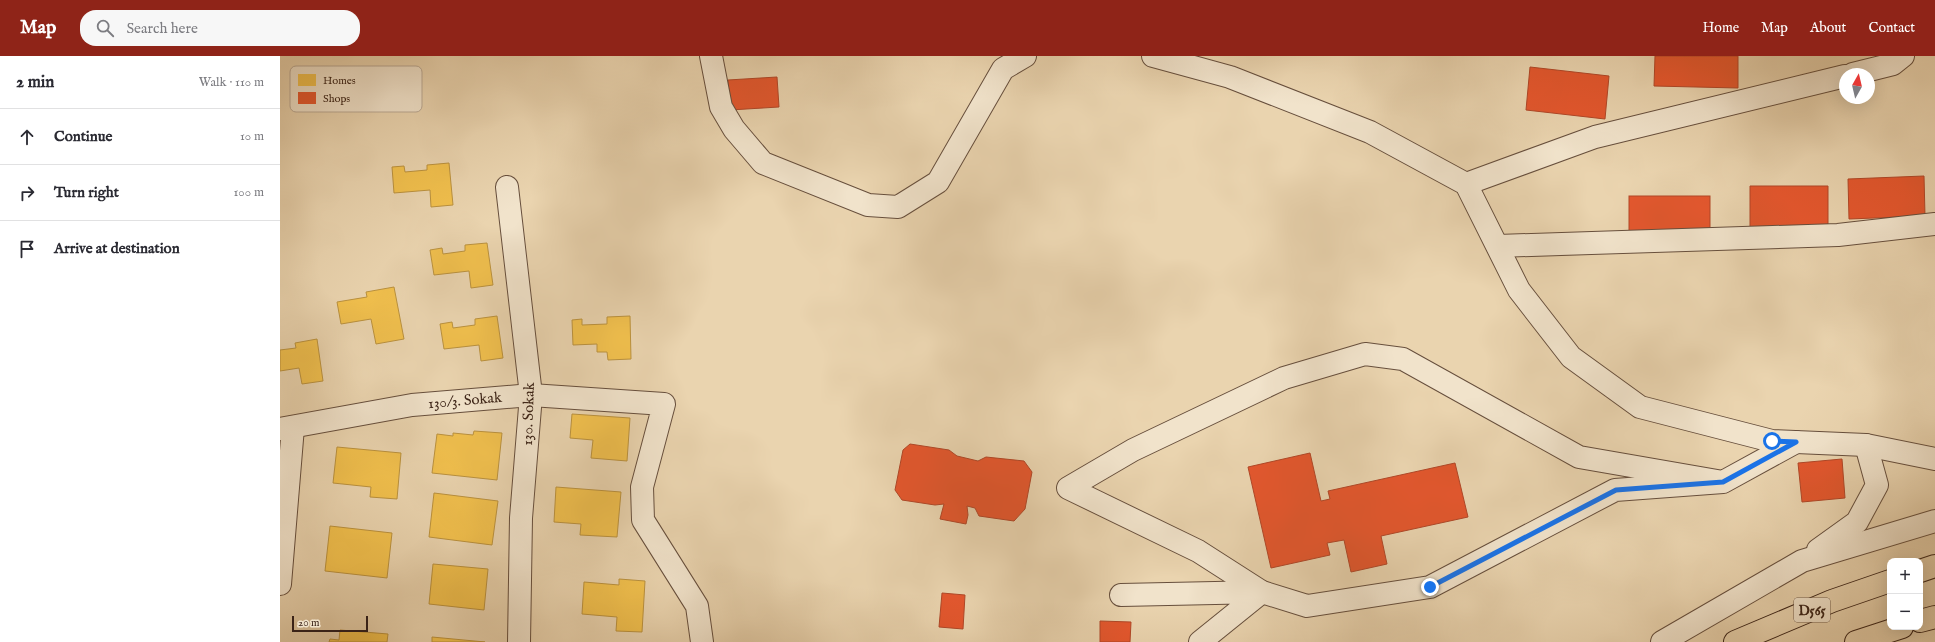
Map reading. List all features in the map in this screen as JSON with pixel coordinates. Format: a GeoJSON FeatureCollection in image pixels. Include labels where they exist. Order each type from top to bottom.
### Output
{"type":"FeatureCollection","features":[{"type":"Feature","properties":{"kind":"highway"},"geometry":{"type":"LineString","coordinates":[[1923,570],[1935,566]]}},
{"type":"Feature","properties":{"kind":"highway","name":"D565"},"geometry":{"type":"LineString","coordinates":[[1735,642],[1832,601],[1887,582]]}},
{"type":"Feature","properties":{"kind":"highway"},"geometry":{"type":"LineString","coordinates":[[1923,620],[1935,617]]}},
{"type":"Feature","properties":{"kind":"highway"},"geometry":{"type":"LineString","coordinates":[[1856,642],[1893,630]]}},
{"type":"Feature","properties":{"kind":"street"},"geometry":{"type":"LineString","coordinates":[[711,56],[721,107],[734,129],[763,163],[868,204],[898,208],[938,182],[1003,69],[1024,56]]}},
{"type":"Feature","properties":{"kind":"street"},"geometry":{"type":"LineString","coordinates":[[1153,56],[1230,77],[1370,132],[1466,184],[1519,290],[1571,357],[1640,407],[1772,441],[1866,445],[1935,459]]}},
{"type":"Feature","properties":{"kind":"street"},"geometry":{"type":"LineString","coordinates":[[1875,68],[1893,64],[1903,56]]}},
{"type":"Feature","properties":{"kind":"street"},"geometry":{"type":"LineString","coordinates":[[1466,184],[1595,137],[1839,77]]}},
{"type":"Feature","properties":{"kind":"street","name":"130. Sokak"},"geometry":{"type":"LineString","coordinates":[[507,187],[531,395],[521,518],[519,642]]}},
{"type":"Feature","properties":{"kind":"street"},"geometry":{"type":"LineString","coordinates":[[1498,246],[1838,235],[1935,224]]}},
{"type":"Feature","properties":{"kind":"street"},"geometry":{"type":"LineString","coordinates":[[1723,482],[1579,457],[1403,359],[1365,354],[1284,378],[1133,450],[1068,488],[1198,551],[1262,592],[1307,606],[1430,587],[1616,490],[1723,482],[1796,442]]}},
{"type":"Feature","properties":{"kind":"street","name":"130/3. Sokak"},"geometry":{"type":"LineString","coordinates":[[286,428],[412,405],[531,395],[664,404],[642,487],[643,520],[697,606],[702,642]]}},
{"type":"Feature","properties":{"kind":"street"},"geometry":{"type":"LineString","coordinates":[[280,584],[286,428]]}},
{"type":"Feature","properties":{"kind":"street"},"geometry":{"type":"LineString","coordinates":[[1662,642],[1802,560],[1857,522],[1877,485],[1866,445]]}},
{"type":"Feature","properties":{"kind":"street"},"geometry":{"type":"LineString","coordinates":[[1802,560],[1935,521]]}},
{"type":"Feature","properties":{"kind":"street"},"geometry":{"type":"LineString","coordinates":[[1120,595],[1262,592]]}},
{"type":"Feature","properties":{"kind":"street"},"geometry":{"type":"LineString","coordinates":[[1200,642],[1262,592]]}},
{"type":"Feature","properties":{"kind":"building: Homes"},"geometry":{"type":"Polygon","coordinates":[[[449,163],[453,205],[431,207],[430,190],[394,193],[392,167],[404,166],[405,172],[427,170],[427,165],[449,163]]]}},
{"type":"Feature","properties":{"kind":"building: Homes"},"geometry":{"type":"Polygon","coordinates":[[[487,243],[493,285],[471,288],[469,271],[434,275],[430,250],[442,248],[443,254],[465,251],[465,245],[487,243]]]}},
{"type":"Feature","properties":{"kind":"building: Homes"},"geometry":{"type":"Polygon","coordinates":[[[394,287],[404,339],[376,344],[371,319],[341,324],[337,302],[367,297],[366,292],[394,287]]]}},
{"type":"Feature","properties":{"kind":"building: Homes"},"geometry":{"type":"Polygon","coordinates":[[[497,316],[503,358],[481,361],[479,345],[444,349],[440,324],[452,322],[453,328],[475,325],[475,319],[497,316]]]}},
{"type":"Feature","properties":{"kind":"building: Homes"},"geometry":{"type":"Polygon","coordinates":[[[630,316],[631,359],[608,360],[607,352],[597,352],[597,344],[573,345],[572,320],[582,319],[582,325],[607,324],[607,317],[630,316]]]}},
{"type":"Feature","properties":{"kind":"building: Homes"},"geometry":{"type":"Polygon","coordinates":[[[317,339],[323,381],[302,384],[299,368],[280,371],[280,350],[296,348],[295,343],[317,339]]]}},
{"type":"Feature","properties":{"kind":"building: Homes"},"geometry":{"type":"Polygon","coordinates":[[[572,414],[630,418],[627,461],[591,458],[593,440],[570,438],[572,414]]]}},
{"type":"Feature","properties":{"kind":"building: Homes"},"geometry":{"type":"Polygon","coordinates":[[[474,431],[502,433],[497,480],[432,473],[437,434],[453,436],[453,433],[473,435],[474,431]]]}},
{"type":"Feature","properties":{"kind":"building: Homes"},"geometry":{"type":"Polygon","coordinates":[[[337,447],[401,453],[397,499],[370,497],[371,487],[333,483],[337,447]]]}},
{"type":"Feature","properties":{"kind":"building: Homes"},"geometry":{"type":"Polygon","coordinates":[[[556,487],[621,492],[617,537],[580,535],[581,524],[554,522],[556,487]]]}},
{"type":"Feature","properties":{"kind":"building: Homes"},"geometry":{"type":"Polygon","coordinates":[[[434,493],[498,501],[492,545],[429,537],[434,493]]]}},
{"type":"Feature","properties":{"kind":"building: Homes"},"geometry":{"type":"Polygon","coordinates":[[[330,526],[392,533],[387,578],[325,571],[330,526]]]}},
{"type":"Feature","properties":{"kind":"building: Homes"},"geometry":{"type":"Polygon","coordinates":[[[433,564],[488,569],[484,610],[429,604],[433,564]]]}},
{"type":"Feature","properties":{"kind":"building: Homes"},"geometry":{"type":"Polygon","coordinates":[[[619,579],[645,581],[642,632],[616,631],[617,617],[582,614],[584,582],[619,585],[619,579]]]}},
{"type":"Feature","properties":{"kind":"building: Homes"},"geometry":{"type":"Polygon","coordinates":[[[340,630],[388,634],[387,642],[329,642],[330,639],[339,640],[340,630]]]}},
{"type":"Feature","properties":{"kind":"building: Homes"},"geometry":{"type":"Polygon","coordinates":[[[432,637],[485,642],[432,642],[432,637]]]}},
{"type":"Feature","properties":{"kind":"building: Shops"},"geometry":{"type":"Polygon","coordinates":[[[1655,56],[1738,56],[1738,88],[1654,86],[1655,56]]]}},
{"type":"Feature","properties":{"kind":"building: Shops"},"geometry":{"type":"Polygon","coordinates":[[[1530,67],[1609,76],[1605,119],[1526,110],[1530,67]]]}},
{"type":"Feature","properties":{"kind":"building: Shops"},"geometry":{"type":"Polygon","coordinates":[[[777,77],[779,107],[730,110],[728,80],[777,77]]]}},
{"type":"Feature","properties":{"kind":"building: Shops"},"geometry":{"type":"Polygon","coordinates":[[[1924,176],[1925,216],[1849,219],[1848,179],[1924,176]]]}},
{"type":"Feature","properties":{"kind":"building: Shops"},"geometry":{"type":"Polygon","coordinates":[[[1750,186],[1828,186],[1828,226],[1750,227],[1750,186]]]}},
{"type":"Feature","properties":{"kind":"building: Shops"},"geometry":{"type":"Polygon","coordinates":[[[1629,196],[1710,196],[1710,235],[1629,235],[1629,196]]]}},
{"type":"Feature","properties":{"kind":"building: Shops"},"geometry":{"type":"Polygon","coordinates":[[[910,444],[949,450],[957,456],[978,461],[986,457],[1024,461],[1032,472],[1025,509],[1014,521],[979,516],[975,508],[967,506],[968,515],[966,524],[940,519],[944,504],[935,505],[902,500],[895,490],[903,450],[910,444]]]}},
{"type":"Feature","properties":{"kind":"building: Shops"},"geometry":{"type":"Polygon","coordinates":[[[1310,453],[1321,501],[1330,499],[1328,491],[1455,463],[1468,517],[1381,536],[1387,564],[1351,572],[1344,540],[1327,543],[1330,555],[1271,568],[1248,467],[1310,453]]]}},
{"type":"Feature","properties":{"kind":"building: Shops"},"geometry":{"type":"Polygon","coordinates":[[[1842,459],[1845,498],[1802,502],[1798,463],[1842,459]]]}},
{"type":"Feature","properties":{"kind":"building: Shops"},"geometry":{"type":"Polygon","coordinates":[[[942,593],[965,595],[963,629],[939,627],[942,593]]]}},
{"type":"Feature","properties":{"kind":"building: Shops"},"geometry":{"type":"Polygon","coordinates":[[[1100,621],[1131,622],[1130,642],[1100,642],[1100,621]]]}},
{"type":"Feature","properties":{"kind":"route"},"geometry":{"type":"LineString","coordinates":[[1430,587],[1529,534],[1616,490],[1723,482],[1796,442],[1772,441]]}}]}
